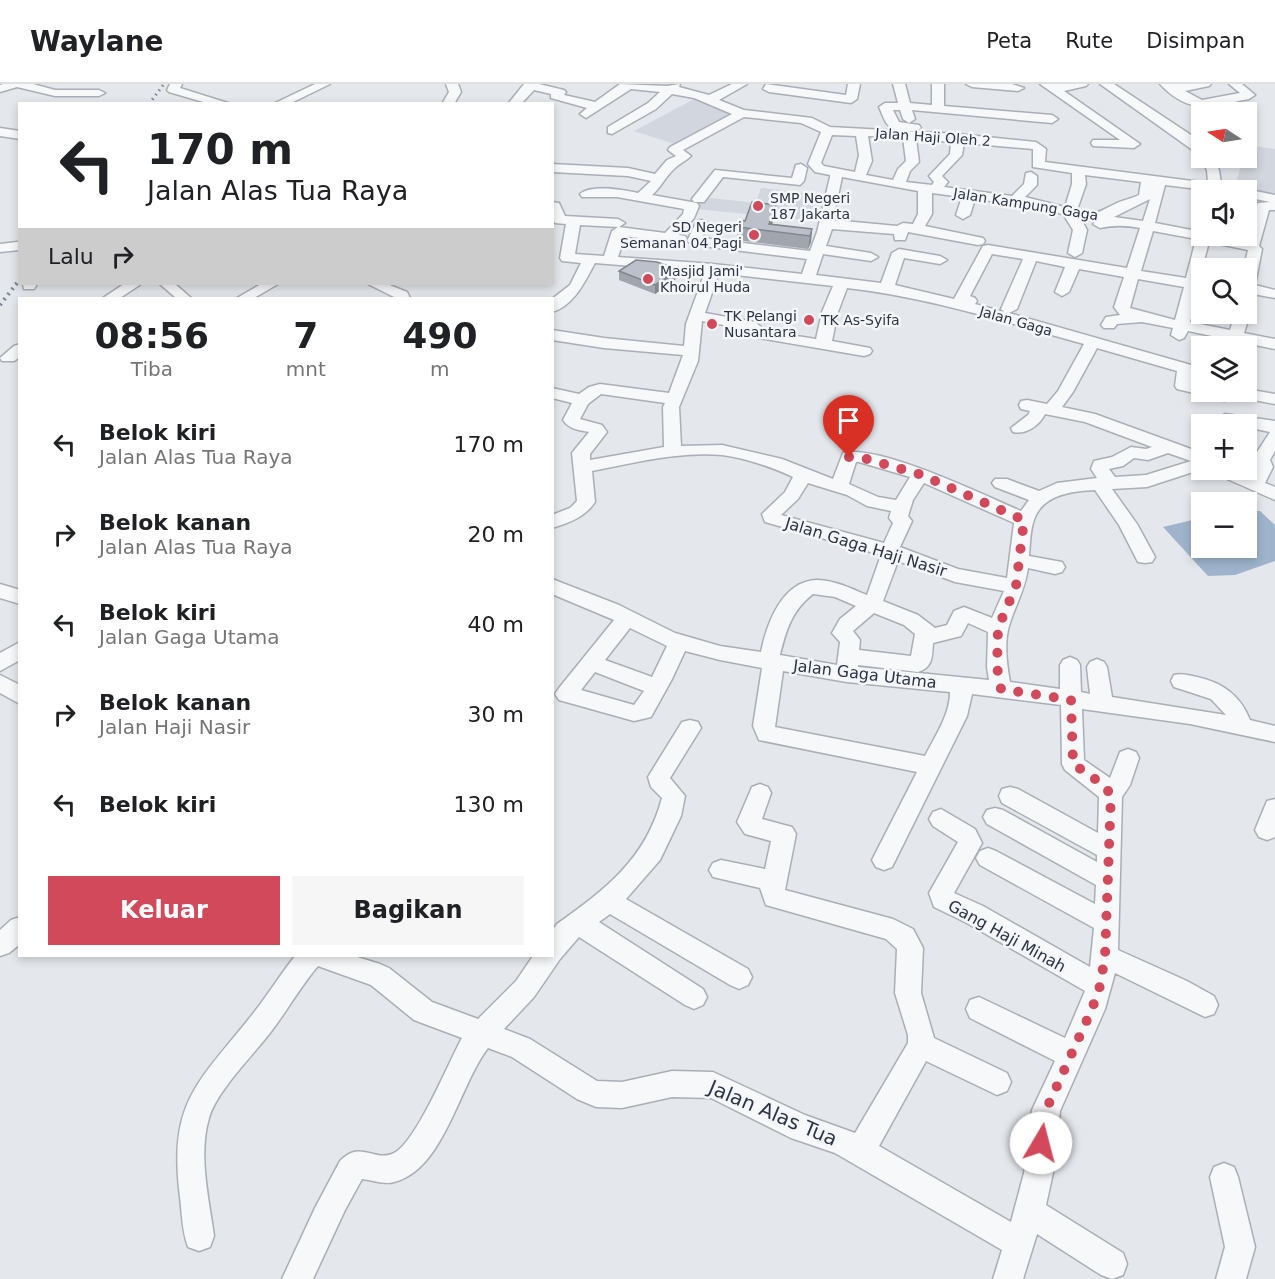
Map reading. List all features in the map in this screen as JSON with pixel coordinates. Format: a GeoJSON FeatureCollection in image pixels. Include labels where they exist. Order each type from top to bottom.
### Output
{"type":"FeatureCollection","features":[{"type":"Feature","properties":{"kind":"street"},"geometry":{"type":"LineString","coordinates":[[0,89],[14,84]]}},
{"type":"Feature","properties":{"kind":"street"},"geometry":{"type":"LineString","coordinates":[[19,84],[38,86],[55,93],[92,93]]}},
{"type":"Feature","properties":{"kind":"street"},"geometry":{"type":"LineString","coordinates":[[176,84],[173,90],[218,102]]}},
{"type":"Feature","properties":{"kind":"street"},"geometry":{"type":"LineString","coordinates":[[282,102],[300,92],[308,93],[324,84]]}},
{"type":"Feature","properties":{"kind":"street"},"geometry":{"type":"LineString","coordinates":[[449,102],[455,92],[452,84]]}},
{"type":"Feature","properties":{"kind":"street"},"geometry":{"type":"LineString","coordinates":[[570,113],[591,114],[628,84],[674,87],[747,113],[820,121],[814,163],[820,169]]}},
{"type":"Feature","properties":{"kind":"street"},"geometry":{"type":"LineString","coordinates":[[711,99],[741,84]]}},
{"type":"Feature","properties":{"kind":"street"},"geometry":{"type":"LineString","coordinates":[[609,260],[617,243],[623,219],[658,183],[658,179],[672,163],[684,156],[674,150],[747,113],[767,92],[782,91],[850,99],[854,84]]}},
{"type":"Feature","properties":{"kind":"street"},"geometry":{"type":"LineString","coordinates":[[899,84],[906,106],[910,131],[922,162]]}},
{"type":"Feature","properties":{"kind":"street"},"geometry":{"type":"LineString","coordinates":[[972,84],[980,96],[1052,119]]}},
{"type":"Feature","properties":{"kind":"street"},"geometry":{"type":"LineString","coordinates":[[1049,86],[1082,84]]}},
{"type":"Feature","properties":{"kind":"street"},"geometry":{"type":"LineString","coordinates":[[1107,84],[1191,141]]}},
{"type":"Feature","properties":{"kind":"street"},"geometry":{"type":"LineString","coordinates":[[1170,87],[1206,84]]}},
{"type":"Feature","properties":{"kind":"street"},"geometry":{"type":"LineString","coordinates":[[1170,87],[1200,104],[1249,94],[1235,84]]}},
{"type":"Feature","properties":{"kind":"street"},"geometry":{"type":"LineString","coordinates":[[516,102],[530,85],[560,92],[550,100]]}},
{"type":"Feature","properties":{"kind":"street"},"geometry":{"type":"LineString","coordinates":[[693,94],[706,85]]}},
{"type":"Feature","properties":{"kind":"street"},"geometry":{"type":"LineString","coordinates":[[938,108],[940,85]]}},
{"type":"Feature","properties":{"kind":"street"},"geometry":{"type":"LineString","coordinates":[[910,131],[894,125],[885,107],[938,108],[1018,86],[1019,110]]}},
{"type":"Feature","properties":{"kind":"street"},"geometry":{"type":"LineString","coordinates":[[1049,86],[1134,144],[1130,146],[1097,142]]}},
{"type":"Feature","properties":{"kind":"street"},"geometry":{"type":"LineString","coordinates":[[612,130],[652,106],[674,87]]}},
{"type":"Feature","properties":{"kind":"street"},"geometry":{"type":"LineString","coordinates":[[550,100],[591,114]]}},
{"type":"Feature","properties":{"kind":"street"},"geometry":{"type":"LineString","coordinates":[[1019,110],[1034,105],[1080,108]]}},
{"type":"Feature","properties":{"kind":"street"},"geometry":{"type":"LineString","coordinates":[[1034,105],[1066,128]]}},
{"type":"Feature","properties":{"kind":"street","name":"Jalan Haji Oleh 2"},"geometry":{"type":"LineString","coordinates":[[820,121],[861,132],[910,131],[1039,146],[1038,164],[1076,166]]}},
{"type":"Feature","properties":{"kind":"street"},"geometry":{"type":"LineString","coordinates":[[0,132],[18,135]]}},
{"type":"Feature","properties":{"kind":"street"},"geometry":{"type":"LineString","coordinates":[[861,132],[866,166],[862,180]]}},
{"type":"Feature","properties":{"kind":"street"},"geometry":{"type":"LineString","coordinates":[[917,230],[925,214],[930,189],[941,182],[935,176],[957,155],[953,135]]}},
{"type":"Feature","properties":{"kind":"street"},"geometry":{"type":"LineString","coordinates":[[898,185],[904,169],[922,162],[947,164]]}},
{"type":"Feature","properties":{"kind":"street"},"geometry":{"type":"LineString","coordinates":[[784,166],[836,172],[826,224],[808,277]]}},
{"type":"Feature","properties":{"kind":"street"},"geometry":{"type":"LineString","coordinates":[[1062,292],[1075,258],[1080,230],[1070,214],[1079,184],[1076,166],[1154,183],[1191,187]]}},
{"type":"Feature","properties":{"kind":"street"},"geometry":{"type":"LineString","coordinates":[[554,168],[628,172],[658,179]]}},
{"type":"Feature","properties":{"kind":"street"},"geometry":{"type":"LineString","coordinates":[[699,199],[719,173],[795,182],[801,168]]}},
{"type":"Feature","properties":{"kind":"street","name":"Jalan Kampung Gaga"},"geometry":{"type":"LineString","coordinates":[[836,172],[862,180],[1017,200],[1047,213],[1091,217],[1106,216],[1119,207],[1145,196],[1154,183]]}},
{"type":"Feature","properties":{"kind":"street"},"geometry":{"type":"LineString","coordinates":[[1017,200],[1021,192],[1030,185],[1032,176]]}},
{"type":"Feature","properties":{"kind":"street"},"geometry":{"type":"LineString","coordinates":[[963,214],[972,179]]}},
{"type":"Feature","properties":{"kind":"street"},"geometry":{"type":"LineString","coordinates":[[1154,183],[1148,225],[1122,307],[1124,311],[1180,330],[1236,336],[1239,324]]}},
{"type":"Feature","properties":{"kind":"street"},"geometry":{"type":"LineString","coordinates":[[587,194],[617,193],[693,207],[668,238]]}},
{"type":"Feature","properties":{"kind":"street"},"geometry":{"type":"LineString","coordinates":[[1257,195],[1275,199]]}},
{"type":"Feature","properties":{"kind":"street"},"geometry":{"type":"LineString","coordinates":[[1253,258],[1255,249],[1252,247],[1263,207],[1275,206]]}},
{"type":"Feature","properties":{"kind":"street"},"geometry":{"type":"LineString","coordinates":[[587,266],[567,258],[560,217],[623,219],[668,238],[871,257]]}},
{"type":"Feature","properties":{"kind":"street"},"geometry":{"type":"LineString","coordinates":[[1100,224],[1116,220],[1191,233]]}},
{"type":"Feature","properties":{"kind":"street"},"geometry":{"type":"LineString","coordinates":[[694,266],[694,241],[702,224]]}},
{"type":"Feature","properties":{"kind":"street"},"geometry":{"type":"LineString","coordinates":[[826,224],[875,234],[901,234],[903,227],[978,241]]}},
{"type":"Feature","properties":{"kind":"street"},"geometry":{"type":"LineString","coordinates":[[0,248],[18,246]]}},
{"type":"Feature","properties":{"kind":"street"},"geometry":{"type":"LineString","coordinates":[[1248,246],[1252,247]]}},
{"type":"Feature","properties":{"kind":"street"},"geometry":{"type":"LineString","coordinates":[[961,299],[988,249],[1031,256],[1075,258],[1132,273],[1191,282]]}},
{"type":"Feature","properties":{"kind":"street"},"geometry":{"type":"LineString","coordinates":[[887,288],[899,253],[940,260]]}},
{"type":"Feature","properties":{"kind":"street"},"geometry":{"type":"LineString","coordinates":[[1009,309],[1031,256]]}},
{"type":"Feature","properties":{"kind":"street","name":"Jalan Gaga"},"geometry":{"type":"LineString","coordinates":[[587,266],[609,260],[713,267],[887,288],[962,305],[1185,368]]}},
{"type":"Feature","properties":{"kind":"street"},"geometry":{"type":"LineString","coordinates":[[554,268],[587,266]]}},
{"type":"Feature","properties":{"kind":"street"},"geometry":{"type":"LineString","coordinates":[[554,305],[576,287],[587,266]]}},
{"type":"Feature","properties":{"kind":"street"},"geometry":{"type":"LineString","coordinates":[[673,451],[670,419],[674,398],[687,370],[697,316],[713,267]]}},
{"type":"Feature","properties":{"kind":"street"},"geometry":{"type":"LineString","coordinates":[[823,345],[830,312],[842,282]]}},
{"type":"Feature","properties":{"kind":"street"},"geometry":{"type":"LineString","coordinates":[[112,297],[132,285]]}},
{"type":"Feature","properties":{"kind":"street"},"geometry":{"type":"LineString","coordinates":[[168,285],[183,297]]}},
{"type":"Feature","properties":{"kind":"street"},"geometry":{"type":"LineString","coordinates":[[246,297],[269,285]]}},
{"type":"Feature","properties":{"kind":"street"},"geometry":{"type":"LineString","coordinates":[[377,285],[403,297]]}},
{"type":"Feature","properties":{"kind":"street"},"geometry":{"type":"LineString","coordinates":[[1257,291],[1275,294]]}},
{"type":"Feature","properties":{"kind":"street"},"geometry":{"type":"LineString","coordinates":[[1180,330],[1191,299]]}},
{"type":"Feature","properties":{"kind":"street"},"geometry":{"type":"LineString","coordinates":[[697,316],[750,325],[753,327],[752,333],[764,336],[864,351]]}},
{"type":"Feature","properties":{"kind":"street"},"geometry":{"type":"LineString","coordinates":[[1109,326],[1111,320],[1116,318],[1144,318]]}},
{"type":"Feature","properties":{"kind":"street"},"geometry":{"type":"LineString","coordinates":[[554,335],[604,343],[691,351]]}},
{"type":"Feature","properties":{"kind":"street"},"geometry":{"type":"LineString","coordinates":[[1257,340],[1275,344]]}},
{"type":"Feature","properties":{"kind":"street"},"geometry":{"type":"LineString","coordinates":[[1019,428],[1035,418],[1039,408],[1065,392],[1092,343]]}},
{"type":"Feature","properties":{"kind":"street"},"geometry":{"type":"LineString","coordinates":[[1191,363],[1185,368],[1183,386],[1191,388]]}},
{"type":"Feature","properties":{"kind":"street"},"geometry":{"type":"LineString","coordinates":[[554,521],[585,506],[587,497],[581,467],[582,450],[598,432],[596,429],[575,424],[571,420],[582,400],[592,391],[604,389],[651,398],[674,398]]}},
{"type":"Feature","properties":{"kind":"street"},"geometry":{"type":"LineString","coordinates":[[554,393],[582,400]]}},
{"type":"Feature","properties":{"kind":"street"},"geometry":{"type":"LineString","coordinates":[[1257,396],[1275,399]]}},
{"type":"Feature","properties":{"kind":"street"},"geometry":{"type":"LineString","coordinates":[[1039,408],[1089,418],[1191,457]]}},
{"type":"Feature","properties":{"kind":"street"},"geometry":{"type":"LineString","coordinates":[[1257,424],[1267,424],[1275,428]]}},
{"type":"Feature","properties":{"kind":"street"},"geometry":{"type":"LineString","coordinates":[[1256,486],[1264,467],[1262,460],[1275,436]]}},
{"type":"Feature","properties":{"kind":"street"},"geometry":{"type":"LineString","coordinates":[[1145,557],[1104,482],[1100,465],[1117,462],[1131,452],[1148,455],[1167,447]]}},
{"type":"Feature","properties":{"kind":"street"},"geometry":{"type":"LineString","coordinates":[[581,467],[673,451],[722,450],[776,463],[803,475],[839,486],[873,502],[902,507]]}},
{"type":"Feature","properties":{"kind":"street"},"geometry":{"type":"LineString","coordinates":[[839,486],[850,456],[921,475],[1024,520]]}},
{"type":"Feature","properties":{"kind":"street"},"geometry":{"type":"LineString","coordinates":[[1001,689],[997,667],[998,628],[1016,586],[1024,520],[1040,498],[1057,489],[1104,482],[1147,481],[1191,465]]}},
{"type":"Feature","properties":{"kind":"street","name":"Jalan Gaga Haji Nasir"},"geometry":{"type":"LineString","coordinates":[[803,475],[792,495],[771,514],[772,518],[891,551],[955,575],[1016,586]]}},
{"type":"Feature","properties":{"kind":"street"},"geometry":{"type":"LineString","coordinates":[[921,475],[907,494],[902,507],[898,518],[903,521],[890,549],[878,591],[870,606],[846,624],[842,633],[850,638],[847,665],[918,664],[921,662],[923,638],[954,632],[964,614],[998,628]]}},
{"type":"Feature","properties":{"kind":"street"},"geometry":{"type":"LineString","coordinates":[[1243,480],[1275,494]]}},
{"type":"Feature","properties":{"kind":"street"},"geometry":{"type":"LineString","coordinates":[[1001,483],[1040,498]]}},
{"type":"Feature","properties":{"kind":"street"},"geometry":{"type":"LineString","coordinates":[[1020,560],[1055,567]]}},
{"type":"Feature","properties":{"kind":"street","name":"Jalan Gaga Utama"},"geometry":{"type":"LineString","coordinates":[[554,586],[627,617],[678,643],[771,662],[847,665],[961,685],[1190,716],[1241,726]]}},
{"type":"Feature","properties":{"kind":"street"},"geometry":{"type":"LineString","coordinates":[[931,636],[911,620],[870,606],[840,592],[820,587],[808,588],[792,600],[776,629],[771,662],[773,669],[764,726],[767,734],[931,766]]}},
{"type":"Feature","properties":{"kind":"street"},"geometry":{"type":"LineString","coordinates":[[0,591],[18,596]]}},
{"type":"Feature","properties":{"kind":"street"},"geometry":{"type":"LineString","coordinates":[[627,617],[566,694],[639,713],[646,707],[678,643]]}},
{"type":"Feature","properties":{"kind":"street"},"geometry":{"type":"LineString","coordinates":[[0,663],[18,650]]}},
{"type":"Feature","properties":{"kind":"street"},"geometry":{"type":"LineString","coordinates":[[592,663],[657,687]]}},
{"type":"Feature","properties":{"kind":"street"},"geometry":{"type":"LineString","coordinates":[[1070,665],[1073,764],[1098,781],[1111,794]]}},
{"type":"Feature","properties":{"kind":"street"},"geometry":{"type":"LineString","coordinates":[[1097,667],[1102,704]]}},
{"type":"Feature","properties":{"kind":"street"},"geometry":{"type":"LineString","coordinates":[[1181,681],[1209,687],[1220,693],[1238,716],[1241,726],[1275,734]]}},
{"type":"Feature","properties":{"kind":"street"},"geometry":{"type":"LineString","coordinates":[[0,683],[18,695]]}},
{"type":"Feature","properties":{"kind":"street"},"geometry":{"type":"LineString","coordinates":[[884,860],[956,716],[961,699],[961,685]]}},
{"type":"Feature","properties":{"kind":"street"},"geometry":{"type":"LineString","coordinates":[[554,945],[578,922],[609,901],[652,853],[669,816],[674,796],[659,781],[659,777],[690,728]]}},
{"type":"Feature","properties":{"kind":"street"},"geometry":{"type":"LineString","coordinates":[[1008,1279],[1029,1212],[1041,1157],[1042,1127],[1046,1110],[1092,1009],[1100,986],[1105,956],[1111,794],[1119,785],[1128,758]]}},
{"type":"Feature","properties":{"kind":"street"},"geometry":{"type":"LineString","coordinates":[[760,793],[749,822],[753,827],[784,834],[772,892],[775,898],[893,930],[904,937],[910,948],[908,993],[921,1035],[921,1045],[860,1151]]}},
{"type":"Feature","properties":{"kind":"street"},"geometry":{"type":"LineString","coordinates":[[1010,796],[1110,851]]}},
{"type":"Feature","properties":{"kind":"street"},"geometry":{"type":"LineString","coordinates":[[995,817],[1108,880]]}},
{"type":"Feature","properties":{"kind":"street","name":"Gang Haji Minah"},"geometry":{"type":"LineString","coordinates":[[941,819],[967,836],[970,843],[941,893],[943,900],[984,920],[1100,986]]}},
{"type":"Feature","properties":{"kind":"street"},"geometry":{"type":"LineString","coordinates":[[988,858],[1106,922]]}},
{"type":"Feature","properties":{"kind":"street"},"geometry":{"type":"LineString","coordinates":[[721,870],[774,881]]}},
{"type":"Feature","properties":{"kind":"street"},"geometry":{"type":"LineString","coordinates":[[609,901],[739,977]]}},
{"type":"Feature","properties":{"kind":"street"},"geometry":{"type":"LineString","coordinates":[[578,922],[694,997]]}},
{"type":"Feature","properties":{"kind":"street"},"geometry":{"type":"LineString","coordinates":[[0,945],[18,930]]}},
{"type":"Feature","properties":{"kind":"street"},"geometry":{"type":"LineString","coordinates":[[1105,956],[1178,988],[1205,1005]]}},
{"type":"Feature","properties":{"kind":"street"},"geometry":{"type":"LineString","coordinates":[[200,1236],[191,1142],[195,1117],[210,1091],[264,1020],[286,985],[309,957]]}},
{"type":"Feature","properties":{"kind":"street","name":"Jalan Alas Tua"},"geometry":{"type":"LineString","coordinates":[[325,957],[371,972],[392,985],[423,1011],[521,1048],[578,1086],[596,1094],[622,1095],[662,1085],[687,1083],[713,1085],[795,1125],[831,1137],[860,1151],[1018,1244]]}},
{"type":"Feature","properties":{"kind":"street"},"geometry":{"type":"LineString","coordinates":[[297,1279],[350,1170],[355,1166],[363,1165],[380,1169],[394,1168],[406,1163],[425,1135],[474,1043],[527,987],[544,957]]}},
{"type":"Feature","properties":{"kind":"street"},"geometry":{"type":"LineString","coordinates":[[979,1009],[1071,1055]]}},
{"type":"Feature","properties":{"kind":"street"},"geometry":{"type":"LineString","coordinates":[[921,1045],[997,1082]]}},
{"type":"Feature","properties":{"kind":"street"},"geometry":{"type":"LineString","coordinates":[[1224,1177],[1240,1247],[1231,1279]]}},
{"type":"Feature","properties":{"kind":"street"},"geometry":{"type":"LineString","coordinates":[[1029,1212],[1112,1264]]}},
{"type":"Feature","properties":{"kind":"shaded area"},"geometry":{"type":"Polygon","coordinates":[[[696,98],[738,113],[681,146],[634,131],[696,98]]]}},
{"type":"Feature","properties":{"kind":"shaded area"},"geometry":{"type":"Polygon","coordinates":[[[1257,146],[1275,149],[1275,198],[1257,194],[1257,180],[1237,180],[1240,168],[1257,168],[1257,146]]]}},
{"type":"Feature","properties":{"kind":"shaded area","name":"SMP Negeri 187 Jakarta"},"geometry":{"type":"Polygon","coordinates":[[[761,188],[822,195],[815,221],[696,209],[701,197],[756,203],[761,188]]]}},
{"type":"Feature","properties":{"kind":"water"},"geometry":{"type":"Polygon","coordinates":[[[1257,511],[1260,511],[1275,525],[1275,561],[1235,575],[1208,576],[1191,558],[1257,558],[1257,511]]]}},
{"type":"Feature","properties":{"kind":"water"},"geometry":{"type":"Polygon","coordinates":[[[1191,520],[1191,557],[1163,527],[1191,520]]]}},
{"type":"Feature","properties":{"kind":"building"},"geometry":{"type":"Polygon","coordinates":[[[752,202],[776,205],[769,224],[812,229],[810,236],[738,227],[741,220],[745,221],[752,202]]]}},
{"type":"Feature","properties":{"kind":"building"},"geometry":{"type":"Polygon","coordinates":[[[636,260],[657,262],[677,269],[655,285],[619,271],[636,260]]]}},
{"type":"Feature","properties":{"kind":"railway"},"geometry":{"type":"LineString","coordinates":[[150,102],[164,84]]}},
{"type":"Feature","properties":{"kind":"railway"},"geometry":{"type":"LineString","coordinates":[[0,305],[17,283]]}},
{"type":"Feature","properties":{"kind":"place","name":"SMP Negeri 187 Jakarta"},"geometry":{"type":"Point","coordinates":[758,206]}},
{"type":"Feature","properties":{"kind":"place","name":"SD Negeri Semanan 04 Pagi"},"geometry":{"type":"Point","coordinates":[754,235]}},
{"type":"Feature","properties":{"kind":"place","name":"Masjid Jami' Khoirul Huda"},"geometry":{"type":"Point","coordinates":[648,279]}},
{"type":"Feature","properties":{"kind":"place","name":"TK As-Syifa"},"geometry":{"type":"Point","coordinates":[809,320]}},
{"type":"Feature","properties":{"kind":"place","name":"TK Pelangi Nusantara"},"geometry":{"type":"Point","coordinates":[712,324]}},
{"type":"Feature","properties":{"kind":"route"},"geometry":{"type":"LineString","coordinates":[[849,457],[860,457],[919,474],[1024,520],[1016,586],[998,628],[997,667],[1001,689],[1071,700],[1071,759],[1073,764],[1106,787],[1111,794],[1105,956],[1100,986],[1092,1009],[1046,1110],[1041,1143]]}}]}
